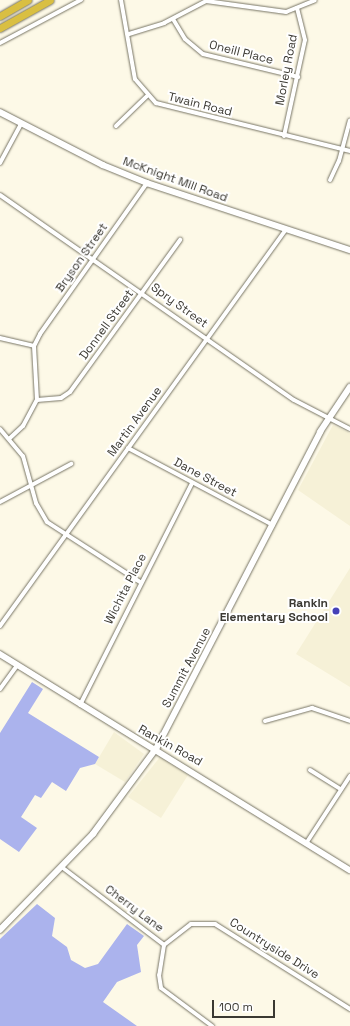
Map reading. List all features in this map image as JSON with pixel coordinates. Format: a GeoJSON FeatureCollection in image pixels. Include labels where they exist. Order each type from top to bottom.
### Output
{"type":"FeatureCollection","features":[{"type":"Feature","properties":{"kind":"highway"},"geometry":{"type":"LineString","coordinates":[[0,16],[28,0]]}},
{"type":"Feature","properties":{"kind":"highway"},"geometry":{"type":"LineString","coordinates":[[0,28],[50,0]]}},
{"type":"Feature","properties":{"kind":"street"},"geometry":{"type":"LineString","coordinates":[[0,43],[81,0]]}},
{"type":"Feature","properties":{"kind":"street","name":"Twain Road"},"geometry":{"type":"LineString","coordinates":[[121,0],[129,34],[135,79],[147,96],[170,110],[350,151]]}},
{"type":"Feature","properties":{"kind":"street"},"geometry":{"type":"LineString","coordinates":[[129,34],[173,19],[206,1],[221,0],[270,11],[297,8],[315,0]]}},
{"type":"Feature","properties":{"kind":"street","name":"Morley Road"},"geometry":{"type":"LineString","coordinates":[[284,136],[305,40],[297,8]]}},
{"type":"Feature","properties":{"kind":"street","name":"Oneill Place"},"geometry":{"type":"LineString","coordinates":[[173,19],[184,39],[203,54],[298,77]]}},
{"type":"Feature","properties":{"kind":"street"},"geometry":{"type":"LineString","coordinates":[[116,126],[147,96]]}},
{"type":"Feature","properties":{"kind":"street","name":"McKnight Mill Road"},"geometry":{"type":"LineString","coordinates":[[0,112],[21,124],[147,183],[350,250]]}},
{"type":"Feature","properties":{"kind":"street"},"geometry":{"type":"LineString","coordinates":[[330,180],[342,150],[350,120]]}},
{"type":"Feature","properties":{"kind":"street"},"geometry":{"type":"LineString","coordinates":[[0,163],[21,124]]}},
{"type":"Feature","properties":{"kind":"street","name":"Bryson Street"},"geometry":{"type":"LineString","coordinates":[[34,346],[147,183]]}},
{"type":"Feature","properties":{"kind":"street","name":"Spry Street"},"geometry":{"type":"LineString","coordinates":[[0,195],[95,258],[294,400],[350,428]]}},
{"type":"Feature","properties":{"kind":"street","name":"Martin Avenue"},"geometry":{"type":"LineString","coordinates":[[0,626],[286,230]]}},
{"type":"Feature","properties":{"kind":"street","name":"Donnell Street"},"geometry":{"type":"LineString","coordinates":[[37,400],[61,398],[70,392],[180,240]]}},
{"type":"Feature","properties":{"kind":"street"},"geometry":{"type":"LineString","coordinates":[[0,338],[34,346],[37,400],[23,426],[10,438]]}},
{"type":"Feature","properties":{"kind":"street","name":"Summit Avenue"},"geometry":{"type":"LineString","coordinates":[[0,930],[62,868],[126,793],[156,749],[328,418],[350,387]]}},
{"type":"Feature","properties":{"kind":"street"},"geometry":{"type":"LineString","coordinates":[[0,429],[10,438],[23,456],[40,513],[64,536],[140,582]]}},
{"type":"Feature","properties":{"kind":"street","name":"Dane Street"},"geometry":{"type":"LineString","coordinates":[[128,448],[273,526]]}},
{"type":"Feature","properties":{"kind":"street"},"geometry":{"type":"LineString","coordinates":[[0,502],[71,464]]}},
{"type":"Feature","properties":{"kind":"street","name":"Wichita Place"},"geometry":{"type":"LineString","coordinates":[[80,705],[140,582],[192,482]]}},
{"type":"Feature","properties":{"kind":"street","name":"Rankin Road"},"geometry":{"type":"LineString","coordinates":[[0,654],[80,705],[156,749],[350,870]]}},
{"type":"Feature","properties":{"kind":"street"},"geometry":{"type":"LineString","coordinates":[[0,689],[17,666]]}},
{"type":"Feature","properties":{"kind":"street"},"geometry":{"type":"LineString","coordinates":[[265,721],[312,708],[350,720]]}},
{"type":"Feature","properties":{"kind":"street"},"geometry":{"type":"LineString","coordinates":[[310,770],[340,789]]}},
{"type":"Feature","properties":{"kind":"street"},"geometry":{"type":"LineString","coordinates":[[307,842],[340,789],[350,776]]}},
{"type":"Feature","properties":{"kind":"street","name":"Cherry Lane"},"geometry":{"type":"LineString","coordinates":[[62,868],[164,944],[159,975],[161,988],[212,1026]]}},
{"type":"Feature","properties":{"kind":"street","name":"Countryside Drive"},"geometry":{"type":"LineString","coordinates":[[164,944],[191,924],[215,924],[350,1009]]}},
{"type":"Feature","properties":{"kind":"shaded area"},"geometry":{"type":"Polygon","coordinates":[[[333,425],[350,433],[350,526],[298,490],[333,425]]]}},
{"type":"Feature","properties":{"kind":"shaded area","name":"Rankin Elementary School"},"geometry":{"type":"Polygon","coordinates":[[[350,568],[350,687],[296,654],[350,568]]]}},
{"type":"Feature","properties":{"kind":"shaded area"},"geometry":{"type":"Polygon","coordinates":[[[32,682],[43,689],[28,713],[99,757],[95,764],[80,768],[66,791],[52,782],[41,798],[35,795],[21,817],[37,828],[19,852],[0,839],[0,733],[32,682]]]}},
{"type":"Feature","properties":{"kind":"shaded area"},"geometry":{"type":"Polygon","coordinates":[[[114,732],[144,754],[125,782],[95,764],[114,732]]]}},
{"type":"Feature","properties":{"kind":"shaded area"},"geometry":{"type":"Polygon","coordinates":[[[160,757],[188,775],[161,818],[128,797],[160,757]]]}},
{"type":"Feature","properties":{"kind":"shaded area"},"geometry":{"type":"Polygon","coordinates":[[[37,904],[55,918],[52,936],[67,947],[71,960],[85,968],[98,964],[127,924],[144,936],[137,945],[141,972],[117,982],[103,1002],[137,1026],[0,1026],[0,939],[37,904]]]}},
{"type":"Feature","properties":{"kind":"place","name":"Rankin Elementary School"},"geometry":{"type":"Point","coordinates":[336,611]}}]}
